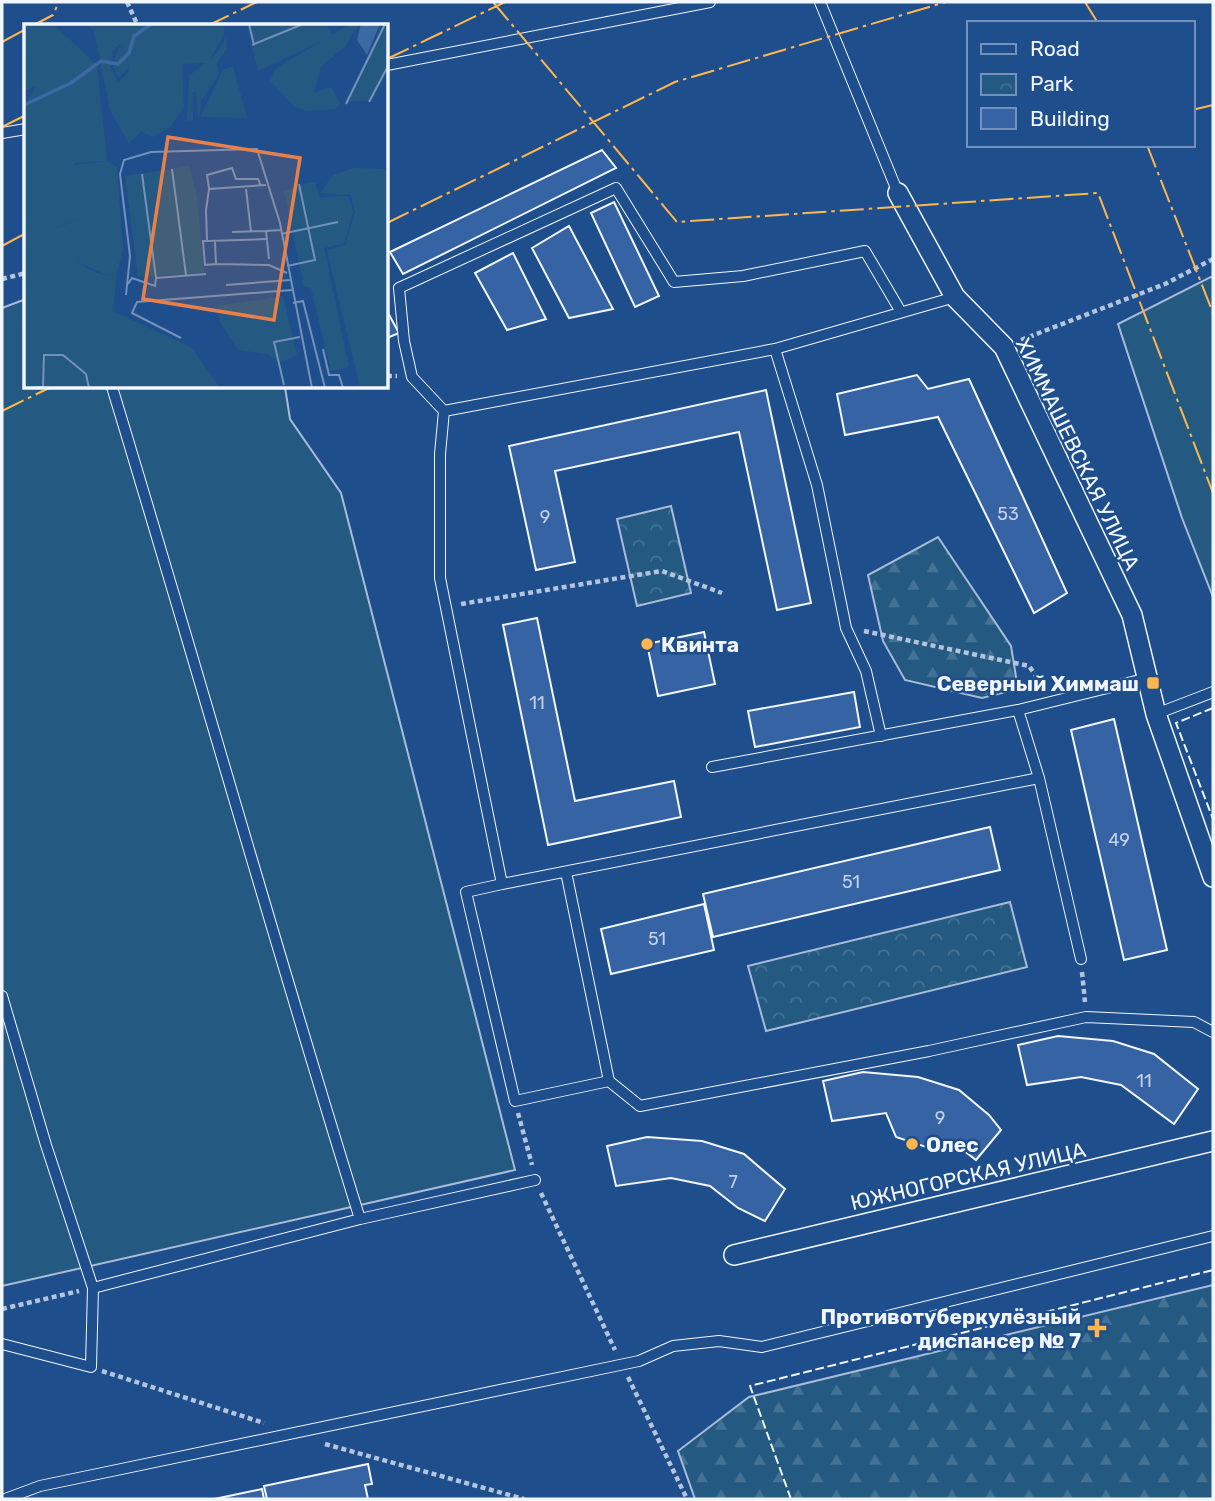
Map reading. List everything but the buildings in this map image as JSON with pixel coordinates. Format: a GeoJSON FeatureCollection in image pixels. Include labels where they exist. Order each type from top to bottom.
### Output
{"type":"FeatureCollection","features":[{"type":"Feature","properties":{"kind":"street","name":"ХИММАШЕВСКАЯ УЛИЦА"},"geometry":{"type":"LineString","coordinates":[[898,193],[955,297],[1003,347],[1132,615],[1156,714],[1213,877]]}},
{"type":"Feature","properties":{"kind":"street","name":"ЮЖНОГОРСКАЯ УЛИЦА"},"geometry":{"type":"LineString","coordinates":[[734,1255],[1213,1141]]}},
{"type":"Feature","properties":{"kind":"lane"},"geometry":{"type":"LineString","coordinates":[[388,65],[710,2]]}},
{"type":"Feature","properties":{"kind":"lane"},"geometry":{"type":"LineString","coordinates":[[820,2],[898,193]]}},
{"type":"Feature","properties":{"kind":"lane"},"geometry":{"type":"LineString","coordinates":[[2,133],[24,129]]}},
{"type":"Feature","properties":{"kind":"lane"},"geometry":{"type":"LineString","coordinates":[[502,884],[440,564],[440,454],[444,411],[412,377],[404,341],[399,288],[616,188],[674,282],[743,276],[865,251],[901,313]]}},
{"type":"Feature","properties":{"kind":"lane"},"geometry":{"type":"LineString","coordinates":[[444,411],[775,349],[955,297]]}},
{"type":"Feature","properties":{"kind":"lane"},"geometry":{"type":"LineString","coordinates":[[775,349],[817,485],[846,628],[866,671],[881,736]]}},
{"type":"Feature","properties":{"kind":"lane"},"geometry":{"type":"LineString","coordinates":[[112,388],[296,1013],[360,1219]]}},
{"type":"Feature","properties":{"kind":"lane"},"geometry":{"type":"LineString","coordinates":[[712,767],[1018,710],[1148,678]]}},
{"type":"Feature","properties":{"kind":"lane"},"geometry":{"type":"LineString","coordinates":[[1156,714],[1213,692]]}},
{"type":"Feature","properties":{"kind":"lane"},"geometry":{"type":"LineString","coordinates":[[1018,710],[1039,778],[1081,960]]}},
{"type":"Feature","properties":{"kind":"lane"},"geometry":{"type":"LineString","coordinates":[[609,1081],[515,1101],[466,892],[1039,778]]}},
{"type":"Feature","properties":{"kind":"lane"},"geometry":{"type":"LineString","coordinates":[[566,872],[609,1081],[640,1106],[929,1051],[1086,1017],[1194,1022],[1213,1032]]}},
{"type":"Feature","properties":{"kind":"lane"},"geometry":{"type":"LineString","coordinates":[[2,996],[46,1145],[93,1288],[91,1367],[2,1344]]}},
{"type":"Feature","properties":{"kind":"lane"},"geometry":{"type":"LineString","coordinates":[[93,1288],[360,1219],[535,1180]]}},
{"type":"Feature","properties":{"kind":"lane"},"geometry":{"type":"LineString","coordinates":[[5,1499],[40,1486],[622,1365],[639,1361],[673,1346],[719,1341],[762,1347],[1213,1236]]}},
{"type":"Feature","properties":{"kind":"path"},"geometry":{"type":"LineString","coordinates":[[127,2],[137,24]]}},
{"type":"Feature","properties":{"kind":"path"},"geometry":{"type":"LineString","coordinates":[[1003,347],[1165,284],[1213,259]]}},
{"type":"Feature","properties":{"kind":"path"},"geometry":{"type":"LineString","coordinates":[[2,279],[24,274]]}},
{"type":"Feature","properties":{"kind":"path"},"geometry":{"type":"LineString","coordinates":[[446,606],[662,571],[722,593]]}},
{"type":"Feature","properties":{"kind":"path"},"geometry":{"type":"LineString","coordinates":[[846,628],[1029,666],[1054,701]]}},
{"type":"Feature","properties":{"kind":"path"},"geometry":{"type":"LineString","coordinates":[[1081,960],[1086,1017]]}},
{"type":"Feature","properties":{"kind":"path"},"geometry":{"type":"LineString","coordinates":[[515,1101],[535,1180],[687,1499]]}},
{"type":"Feature","properties":{"kind":"path"},"geometry":{"type":"LineString","coordinates":[[2,1309],[93,1288]]}},
{"type":"Feature","properties":{"kind":"green space"},"geometry":{"type":"Polygon","coordinates":[[[1213,276],[1213,597],[1182,518],[1118,324],[1213,276]]]}},
{"type":"Feature","properties":{"kind":"green space"},"geometry":{"type":"Polygon","coordinates":[[[24,300],[24,388],[285,388],[290,419],[341,493],[515,1170],[2,1286],[2,308],[24,300]]]}},
{"type":"Feature","properties":{"kind":"green space"},"geometry":{"type":"Polygon","coordinates":[[[671,506],[691,593],[637,606],[617,519],[671,506]]]}},
{"type":"Feature","properties":{"kind":"green space"},"geometry":{"type":"Polygon","coordinates":[[[938,537],[1011,646],[1018,689],[982,698],[905,680],[883,641],[868,575],[938,537]]]}},
{"type":"Feature","properties":{"kind":"green space"},"geometry":{"type":"Polygon","coordinates":[[[1010,902],[1027,967],[766,1031],[748,966],[1010,902]]]}},
{"type":"Feature","properties":{"kind":"green space","name":"Противотуберкулёзный диспансер № 7"},"geometry":{"type":"Polygon","coordinates":[[[1213,1285],[1213,1499],[695,1499],[678,1451],[749,1397],[1213,1285]]]}},
{"type":"Feature","properties":{"kind":"fence"},"geometry":{"type":"LineString","coordinates":[[1213,708],[1176,723],[1213,819]]}},
{"type":"Feature","properties":{"kind":"fence"},"geometry":{"type":"LineString","coordinates":[[791,1499],[750,1386],[1213,1270]]}},
{"type":"Feature","properties":{"kind":"power"},"geometry":{"type":"LineString","coordinates":[[36,24],[53,15],[59,2]]}},
{"type":"Feature","properties":{"kind":"power"},"geometry":{"type":"LineString","coordinates":[[211,24],[257,2]]}},
{"type":"Feature","properties":{"kind":"power"},"geometry":{"type":"LineString","coordinates":[[493,2],[677,222],[1098,193],[1213,493]]}},
{"type":"Feature","properties":{"kind":"power"},"geometry":{"type":"LineString","coordinates":[[388,59],[505,2]]}},
{"type":"Feature","properties":{"kind":"power"},"geometry":{"type":"LineString","coordinates":[[388,223],[675,82],[946,2]]}},
{"type":"Feature","properties":{"kind":"power"},"geometry":{"type":"LineString","coordinates":[[1085,2],[1097,21]]}},
{"type":"Feature","properties":{"kind":"power"},"geometry":{"type":"LineString","coordinates":[[2,42],[24,30]]}},
{"type":"Feature","properties":{"kind":"power"},"geometry":{"type":"LineString","coordinates":[[1194,110],[1213,105]]}},
{"type":"Feature","properties":{"kind":"power"},"geometry":{"type":"LineString","coordinates":[[2,127],[24,116]]}},
{"type":"Feature","properties":{"kind":"power"},"geometry":{"type":"LineString","coordinates":[[1148,147],[1213,313]]}},
{"type":"Feature","properties":{"kind":"power"},"geometry":{"type":"LineString","coordinates":[[2,246],[24,234]]}},
{"type":"Feature","properties":{"kind":"power"},"geometry":{"type":"LineString","coordinates":[[2,411],[49,388]]}},
{"type":"Feature","properties":{"kind":"place","name":"Квинта"},"geometry":{"type":"Point","coordinates":[647,644]}},
{"type":"Feature","properties":{"kind":"place","name":"Северный Химмаш"},"geometry":{"type":"Point","coordinates":[1153,683]}},
{"type":"Feature","properties":{"kind":"place","name":"Олес"},"geometry":{"type":"Point","coordinates":[912,1144]}},
{"type":"Feature","properties":{"kind":"place","name":"Противотуберкулёзный диспансер № 7"},"geometry":{"type":"Point","coordinates":[1097,1328]}}]}
